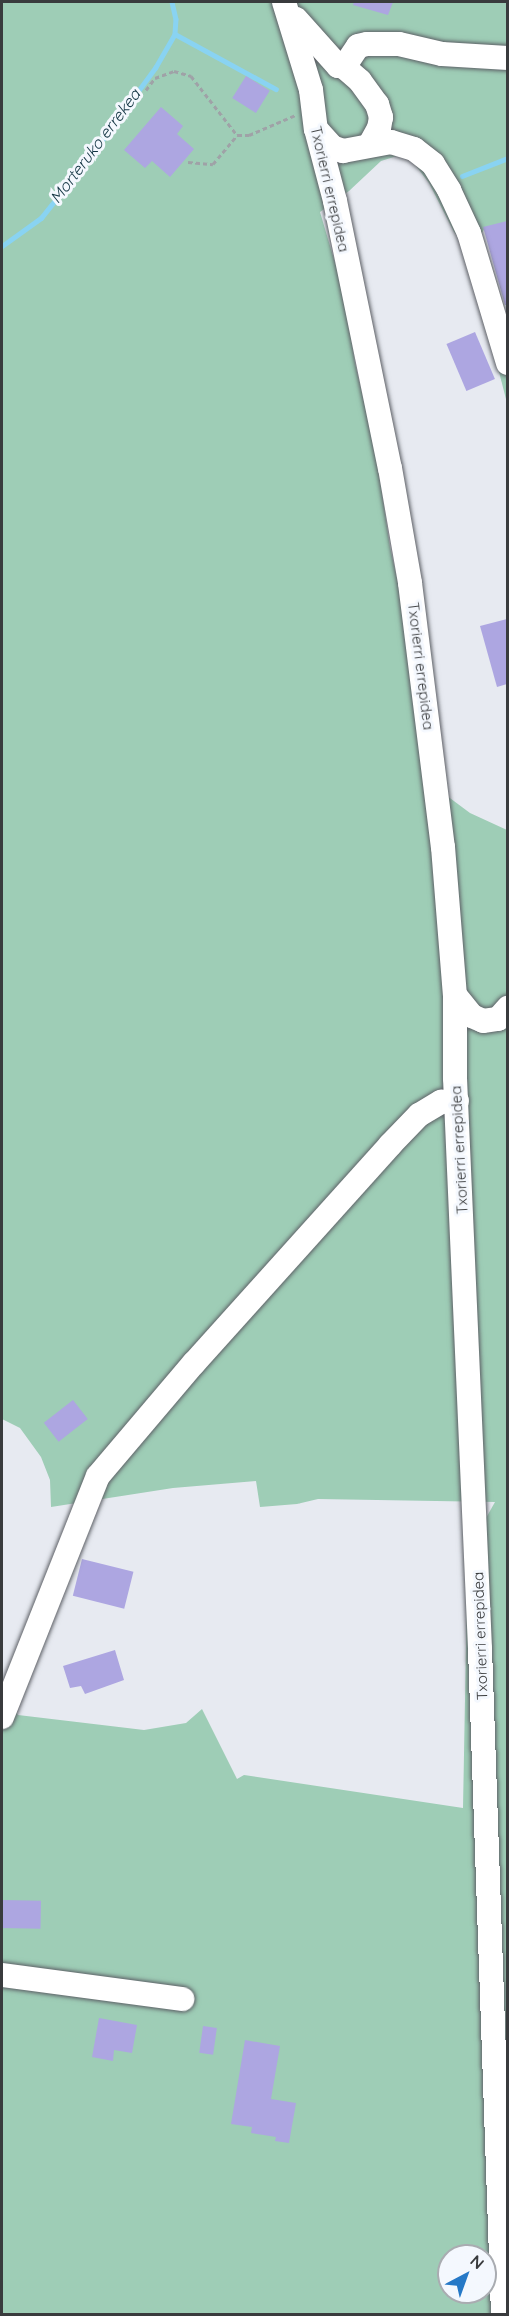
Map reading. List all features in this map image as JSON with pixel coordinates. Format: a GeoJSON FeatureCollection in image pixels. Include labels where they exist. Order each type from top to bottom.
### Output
{"type":"FeatureCollection","features":[{"type":"Feature","properties":{"kind":"street"},"geometry":{"type":"LineString","coordinates":[[284,3],[318,45],[360,81],[377,104],[381,117],[379,128],[339,180],[335,201]]}},
{"type":"Feature","properties":{"kind":"street","name":"Txorierri errepidea"},"geometry":{"type":"LineString","coordinates":[[284,3],[335,201],[410,583],[441,835],[455,995],[457,1101],[480,1637],[503,2314]]}},
{"type":"Feature","properties":{"kind":"street"},"geometry":{"type":"LineString","coordinates":[[318,45],[399,44],[442,54],[507,58]]}},
{"type":"Feature","properties":{"kind":"street"},"geometry":{"type":"LineString","coordinates":[[358,46],[341,67],[319,72],[313,109],[322,140],[343,151],[391,142],[414,149],[424,156],[445,182],[476,256],[507,363]]}},
{"type":"Feature","properties":{"kind":"street"},"geometry":{"type":"LineString","coordinates":[[455,995],[472,1016],[483,1021],[498,1018],[507,1008]]}},
{"type":"Feature","properties":{"kind":"street"},"geometry":{"type":"LineString","coordinates":[[2,1717],[98,1476],[194,1363],[390,1145],[419,1115],[441,1102],[457,1101]]}},
{"type":"Feature","properties":{"kind":"street"},"geometry":{"type":"LineString","coordinates":[[2,1975],[182,1999]]}},
{"type":"Feature","properties":{"kind":"path"},"geometry":{"type":"LineString","coordinates":[[146,90],[156,78],[174,71],[191,76],[237,135]]}},
{"type":"Feature","properties":{"kind":"path"},"geometry":{"type":"LineString","coordinates":[[237,135],[249,135],[313,109]]}},
{"type":"Feature","properties":{"kind":"path"},"geometry":{"type":"LineString","coordinates":[[188,162],[213,164],[237,135]]}},
{"type":"Feature","properties":{"kind":"green space"},"geometry":{"type":"Polygon","coordinates":[[[2,2],[507,2],[507,222],[485,228],[470,252],[454,232],[429,183],[413,162],[400,155],[381,161],[349,191],[320,212],[344,293],[355,363],[376,453],[390,547],[401,597],[427,781],[470,813],[507,830],[507,2314],[2,2314],[2,1701],[13,1708],[18,1715],[144,1730],[186,1723],[202,1709],[237,1779],[244,1775],[463,1808],[468,1537],[486,1518],[495,1502],[318,1499],[297,1504],[260,1507],[256,1481],[173,1488],[51,1507],[50,1480],[41,1457],[20,1428],[2,1419],[2,2]]]}},
{"type":"Feature","properties":{"kind":"green space"},"geometry":{"type":"Polygon","coordinates":[[[507,361],[507,403],[498,368],[507,361]]]}},
{"type":"Feature","properties":{"kind":"building"},"geometry":{"type":"Polygon","coordinates":[[[354,2],[393,2],[388,15],[353,5],[354,2]]]}},
{"type":"Feature","properties":{"kind":"building"},"geometry":{"type":"Polygon","coordinates":[[[246,76],[270,91],[256,113],[232,98],[246,76]]]}},
{"type":"Feature","properties":{"kind":"building"},"geometry":{"type":"Polygon","coordinates":[[[161,107],[183,126],[177,134],[194,149],[170,177],[152,161],[145,168],[124,150],[161,107]]]}},
{"type":"Feature","properties":{"kind":"building"},"geometry":{"type":"Polygon","coordinates":[[[507,221],[507,305],[505,305],[483,227],[507,221]]]}},
{"type":"Feature","properties":{"kind":"building"},"geometry":{"type":"Polygon","coordinates":[[[475,332],[495,379],[466,391],[446,344],[475,332]]]}},
{"type":"Feature","properties":{"kind":"building"},"geometry":{"type":"Polygon","coordinates":[[[507,619],[507,684],[497,687],[480,626],[507,619]]]}},
{"type":"Feature","properties":{"kind":"building"},"geometry":{"type":"Polygon","coordinates":[[[73,1400],[88,1419],[59,1442],[44,1423],[73,1400]]]}},
{"type":"Feature","properties":{"kind":"building"},"geometry":{"type":"Polygon","coordinates":[[[82,1559],[133,1572],[124,1609],[73,1596],[82,1559]]]}},
{"type":"Feature","properties":{"kind":"building"},"geometry":{"type":"Polygon","coordinates":[[[115,1650],[124,1680],[85,1694],[81,1686],[70,1688],[63,1666],[115,1650]]]}},
{"type":"Feature","properties":{"kind":"building"},"geometry":{"type":"Polygon","coordinates":[[[2,1900],[41,1901],[41,1929],[2,1928],[2,1900]]]}},
{"type":"Feature","properties":{"kind":"building"},"geometry":{"type":"Polygon","coordinates":[[[99,2018],[137,2025],[132,2053],[114,2050],[113,2061],[92,2057],[99,2018]]]}},
{"type":"Feature","properties":{"kind":"building"},"geometry":{"type":"Polygon","coordinates":[[[203,2026],[217,2028],[213,2055],[199,2053],[203,2026]]]}},
{"type":"Feature","properties":{"kind":"building"},"geometry":{"type":"Polygon","coordinates":[[[245,2040],[280,2046],[271,2099],[296,2103],[289,2143],[275,2141],[276,2137],[251,2133],[252,2127],[231,2124],[245,2040]]]}},
{"type":"Feature","properties":{"kind":"waterway"},"geometry":{"type":"LineString","coordinates":[[172,2],[176,19],[175,34],[276,89]]}},
{"type":"Feature","properties":{"kind":"waterway","name":"Morteruko errekea"},"geometry":{"type":"LineString","coordinates":[[2,246],[41,218],[92,154],[155,68],[175,34]]}},
{"type":"Feature","properties":{"kind":"waterway"},"geometry":{"type":"LineString","coordinates":[[462,176],[508,158]]}}]}
